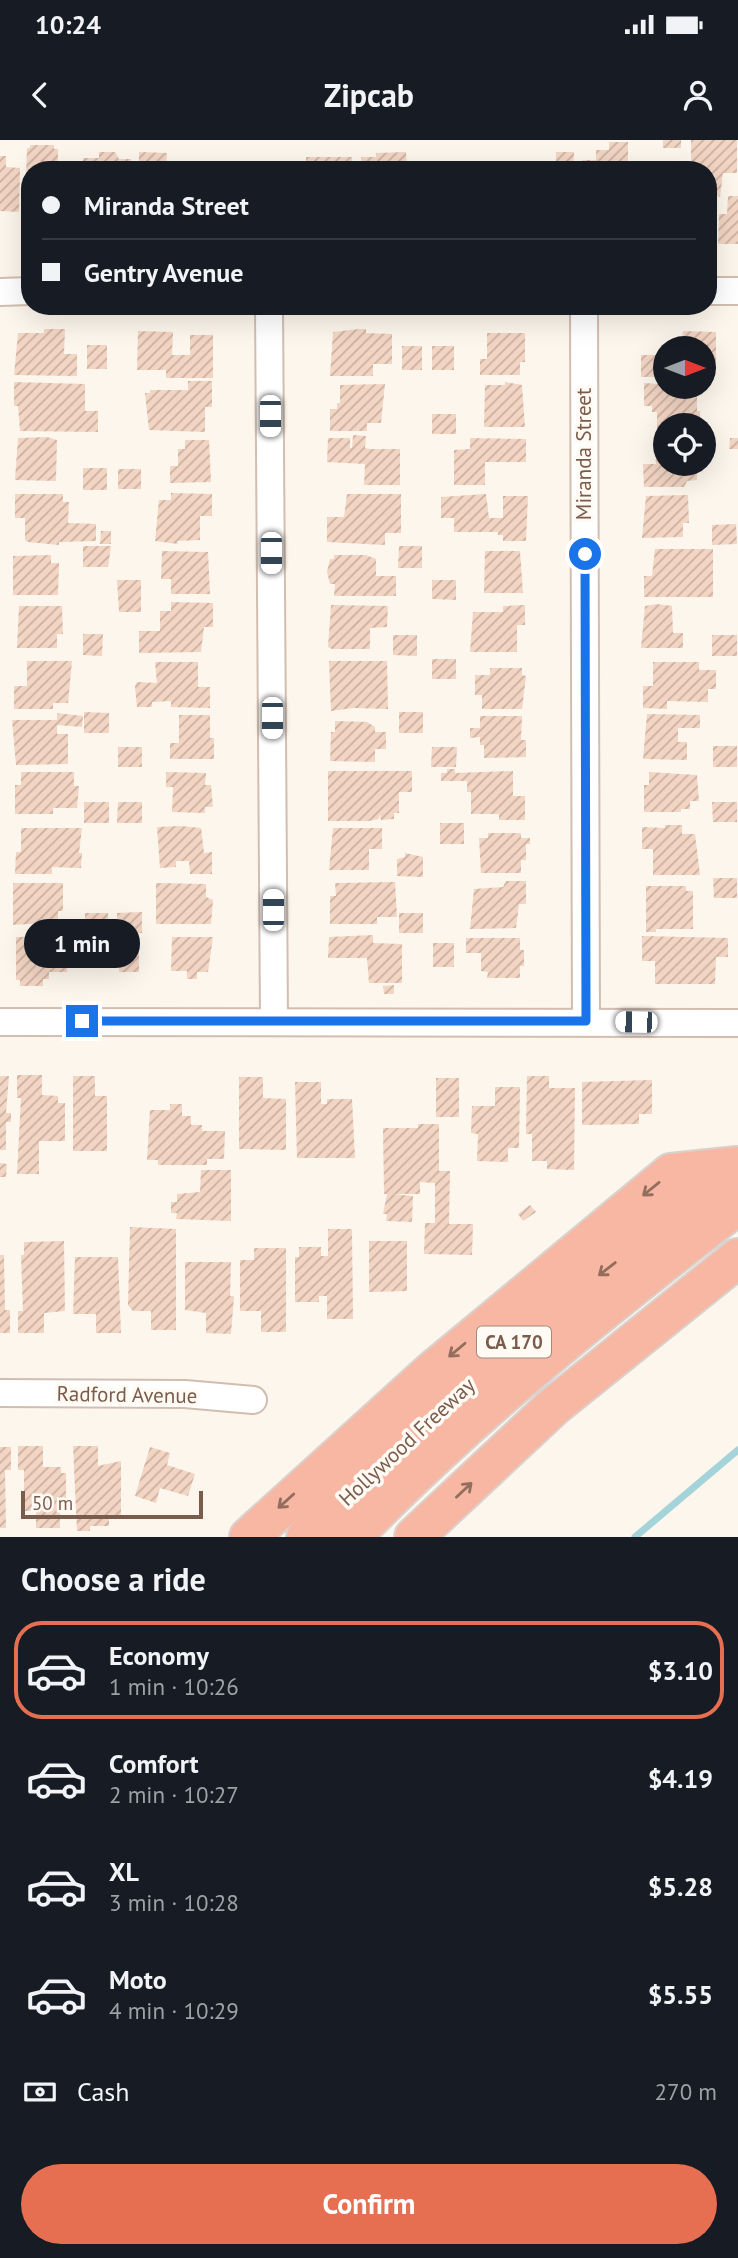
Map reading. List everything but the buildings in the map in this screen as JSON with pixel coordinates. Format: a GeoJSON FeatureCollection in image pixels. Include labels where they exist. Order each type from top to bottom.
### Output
{"type":"FeatureCollection","features":[{"type":"Feature","properties":{"kind":"highway"},"geometry":{"type":"LineString","coordinates":[[249,1537],[430,1373],[671,1173],[738,1166]]}},
{"type":"Feature","properties":{"kind":"highway","name":"Hollywood Freeway"},"geometry":{"type":"LineString","coordinates":[[306,1537],[517,1339],[738,1166]]}},
{"type":"Feature","properties":{"kind":"highway"},"geometry":{"type":"LineString","coordinates":[[352,1537],[495,1402],[621,1294],[738,1205]]}},
{"type":"Feature","properties":{"kind":"highway"},"geometry":{"type":"LineString","coordinates":[[376,1537],[539,1385],[738,1227]]}},
{"type":"Feature","properties":{"kind":"highway"},"geometry":{"type":"LineString","coordinates":[[414,1537],[553,1407],[723,1279],[738,1258]]}},
{"type":"Feature","properties":{"kind":"street"},"geometry":{"type":"LineString","coordinates":[[0,292],[21,291]]}},
{"type":"Feature","properties":{"kind":"street"},"geometry":{"type":"LineString","coordinates":[[717,291],[738,291]]}},
{"type":"Feature","properties":{"kind":"street"},"geometry":{"type":"LineString","coordinates":[[269,315],[274,1020]]}},
{"type":"Feature","properties":{"kind":"street","name":"Miranda Street"},"geometry":{"type":"LineString","coordinates":[[584,315],[586,1021]]}},
{"type":"Feature","properties":{"kind":"street"},"geometry":{"type":"LineString","coordinates":[[0,1022],[274,1020],[738,1023]]}},
{"type":"Feature","properties":{"kind":"street","name":"Radford Avenue"},"geometry":{"type":"LineString","coordinates":[[0,1393],[185,1394],[253,1400]]}},
{"type":"Feature","properties":{"kind":"waterway"},"geometry":{"type":"LineString","coordinates":[[635,1537],[738,1450]]}},
{"type":"Feature","properties":{"kind":"route"},"geometry":{"type":"LineString","coordinates":[[82,1021],[586,1021],[585,554]]}}]}
